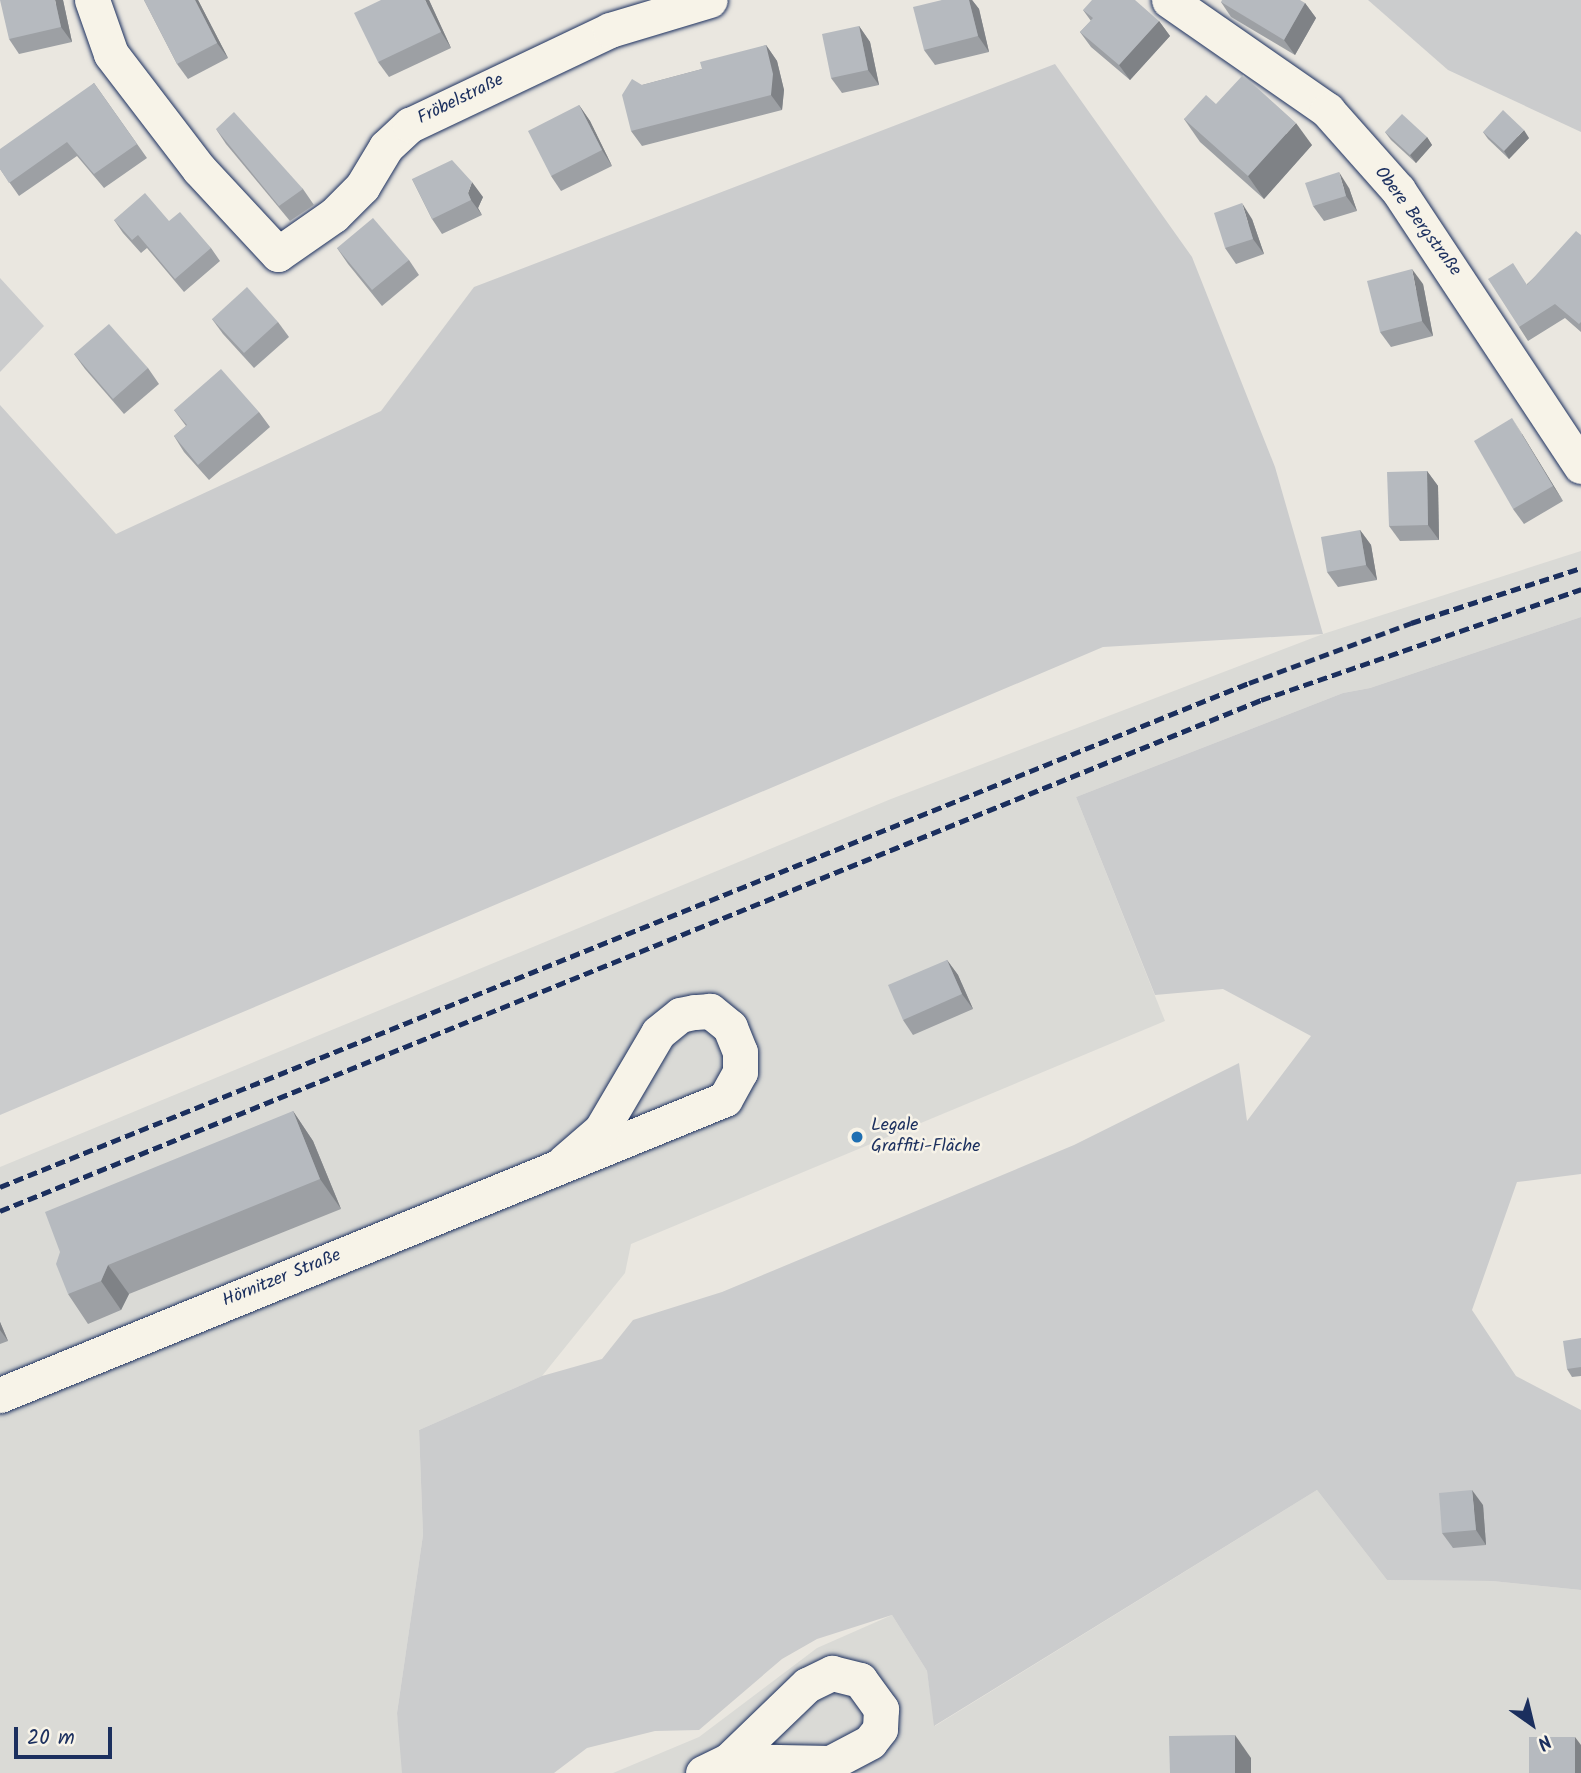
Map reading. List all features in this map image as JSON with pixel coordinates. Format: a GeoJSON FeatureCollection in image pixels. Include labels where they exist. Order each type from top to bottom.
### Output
{"type":"FeatureCollection","features":[{"type":"Feature","properties":{"kind":"street","name":"Fröbelstraße"},"geometry":{"type":"LineString","coordinates":[[92,0],[111,54],[199,169],[278,254],[334,215],[362,187],[386,147],[410,125],[610,30],[710,0]]}},
{"type":"Feature","properties":{"kind":"street","name":"Obere Bergstraße"},"geometry":{"type":"LineString","coordinates":[[1169,0],[1327,110],[1398,190],[1581,466]]}},
{"type":"Feature","properties":{"kind":"street","name":"Hörnitzer Straße"},"geometry":{"type":"LineString","coordinates":[[0,1395],[564,1162],[724,1100],[740,1072],[740,1052],[730,1027],[710,1011],[694,1012],[680,1015],[658,1032],[601,1130],[564,1162]]}},
{"type":"Feature","properties":{"kind":"shaded area"},"geometry":{"type":"Polygon","coordinates":[[[1368,0],[1581,0],[1581,132],[1448,70],[1368,0]]]}},
{"type":"Feature","properties":{"kind":"shaded area"},"geometry":{"type":"Polygon","coordinates":[[[1055,64],[1192,257],[1275,467],[1323,634],[1103,647],[0,1115],[0,405],[116,534],[381,411],[474,287],[1055,64]]]}},
{"type":"Feature","properties":{"kind":"shaded area"},"geometry":{"type":"Polygon","coordinates":[[[0,278],[44,326],[0,372],[0,278]]]}},
{"type":"Feature","properties":{"kind":"shaded area"},"geometry":{"type":"Polygon","coordinates":[[[1581,551],[1581,617],[1370,688],[1343,693],[1076,797],[1165,1021],[631,1244],[625,1273],[542,1376],[419,1430],[423,1535],[397,1713],[405,1773],[0,1773],[0,1167],[891,799],[1323,634],[1581,551]]]}},
{"type":"Feature","properties":{"kind":"shaded area"},"geometry":{"type":"Polygon","coordinates":[[[1581,617],[1581,1174],[1517,1182],[1472,1310],[1516,1376],[1581,1410],[1581,1590],[1492,1581],[1387,1580],[1317,1490],[934,1726],[927,1671],[892,1615],[817,1639],[782,1659],[699,1730],[655,1731],[587,1748],[554,1773],[402,1773],[397,1713],[423,1535],[419,1430],[542,1376],[602,1359],[633,1320],[722,1292],[1074,1145],[1239,1063],[1247,1121],[1311,1036],[1223,989],[1155,995],[1076,797],[1343,693],[1370,688],[1581,617]]]}},
{"type":"Feature","properties":{"kind":"shaded area"},"geometry":{"type":"Polygon","coordinates":[[[1317,1490],[1387,1580],[1492,1581],[1581,1590],[1581,1773],[613,1773],[699,1737],[817,1648],[892,1615],[927,1671],[935,1726],[1317,1490]]]}},
{"type":"Feature","properties":{"kind":"building"},"geometry":{"type":"Polygon","coordinates":[[[0,0],[55,0],[61,27],[9,39],[0,0]]]}},
{"type":"Feature","properties":{"kind":"building"},"geometry":{"type":"Polygon","coordinates":[[[144,0],[195,0],[217,43],[177,64],[144,0]]]}},
{"type":"Feature","properties":{"kind":"building"},"geometry":{"type":"Polygon","coordinates":[[[381,0],[425,0],[441,32],[378,62],[354,13],[381,0]]]}},
{"type":"Feature","properties":{"kind":"building"},"geometry":{"type":"Polygon","coordinates":[[[942,0],[969,0],[978,36],[924,50],[913,7],[942,0]]]}},
{"type":"Feature","properties":{"kind":"building"},"geometry":{"type":"Polygon","coordinates":[[[1092,0],[1135,0],[1159,21],[1119,65],[1080,32],[1093,18],[1083,10],[1092,0]]]}},
{"type":"Feature","properties":{"kind":"building"},"geometry":{"type":"Polygon","coordinates":[[[1300,0],[1305,3],[1284,40],[1221,2],[1300,0]]]}},
{"type":"Feature","properties":{"kind":"building"},"geometry":{"type":"Polygon","coordinates":[[[859,26],[868,70],[831,78],[822,34],[859,26]]]}},
{"type":"Feature","properties":{"kind":"building"},"geometry":{"type":"Polygon","coordinates":[[[766,45],[773,74],[771,95],[631,131],[622,95],[632,79],[642,85],[702,69],[700,62],[766,45]]]}},
{"type":"Feature","properties":{"kind":"building"},"geometry":{"type":"Polygon","coordinates":[[[1243,75],[1296,123],[1248,176],[1184,119],[1206,95],[1216,104],[1243,75]]]}},
{"type":"Feature","properties":{"kind":"building"},"geometry":{"type":"Polygon","coordinates":[[[94,83],[137,144],[94,174],[67,142],[9,183],[0,169],[0,149],[94,83]]]}},
{"type":"Feature","properties":{"kind":"building"},"geometry":{"type":"Polygon","coordinates":[[[579,105],[602,150],[551,176],[528,131],[579,105]]]}},
{"type":"Feature","properties":{"kind":"building"},"geometry":{"type":"Polygon","coordinates":[[[1503,110],[1524,130],[1504,151],[1483,132],[1503,110]]]}},
{"type":"Feature","properties":{"kind":"building"},"geometry":{"type":"Polygon","coordinates":[[[234,112],[303,189],[279,206],[216,129],[234,112]]]}},
{"type":"Feature","properties":{"kind":"building"},"geometry":{"type":"Polygon","coordinates":[[[1402,114],[1427,137],[1410,155],[1385,132],[1402,114]]]}},
{"type":"Feature","properties":{"kind":"building"},"geometry":{"type":"Polygon","coordinates":[[[452,160],[472,182],[468,193],[471,200],[432,219],[412,179],[452,160]]]}},
{"type":"Feature","properties":{"kind":"building"},"geometry":{"type":"Polygon","coordinates":[[[1339,172],[1346,196],[1313,206],[1305,183],[1339,172]]]}},
{"type":"Feature","properties":{"kind":"building"},"geometry":{"type":"Polygon","coordinates":[[[145,193],[169,221],[180,212],[211,248],[175,279],[138,235],[132,240],[114,220],[145,193]]]}},
{"type":"Feature","properties":{"kind":"building"},"geometry":{"type":"Polygon","coordinates":[[[1242,203],[1253,239],[1225,248],[1214,213],[1242,203]]]}},
{"type":"Feature","properties":{"kind":"building"},"geometry":{"type":"Polygon","coordinates":[[[373,218],[409,260],[372,290],[337,248],[373,218]]]}},
{"type":"Feature","properties":{"kind":"building"},"geometry":{"type":"Polygon","coordinates":[[[1576,231],[1581,235],[1581,322],[1579,324],[1555,304],[1519,327],[1488,279],[1513,263],[1527,285],[1576,231]]]}},
{"type":"Feature","properties":{"kind":"building"},"geometry":{"type":"Polygon","coordinates":[[[1412,269],[1422,321],[1380,332],[1367,281],[1412,269]]]}},
{"type":"Feature","properties":{"kind":"building"},"geometry":{"type":"Polygon","coordinates":[[[247,287],[278,322],[244,353],[212,319],[247,287]]]}},
{"type":"Feature","properties":{"kind":"building"},"geometry":{"type":"Polygon","coordinates":[[[109,324],[148,368],[113,399],[74,354],[109,324]]]}},
{"type":"Feature","properties":{"kind":"building"},"geometry":{"type":"Polygon","coordinates":[[[221,369],[259,412],[198,465],[174,436],[187,425],[174,410],[221,369]]]}},
{"type":"Feature","properties":{"kind":"building"},"geometry":{"type":"Polygon","coordinates":[[[1512,418],[1553,486],[1513,509],[1474,441],[1512,418]]]}},
{"type":"Feature","properties":{"kind":"building"},"geometry":{"type":"Polygon","coordinates":[[[1427,471],[1428,525],[1389,526],[1387,472],[1427,471]]]}},
{"type":"Feature","properties":{"kind":"building"},"geometry":{"type":"Polygon","coordinates":[[[1360,530],[1366,565],[1327,572],[1321,537],[1360,530]]]}},
{"type":"Feature","properties":{"kind":"building"},"geometry":{"type":"Polygon","coordinates":[[[947,960],[962,994],[903,1020],[888,985],[947,960]]]}},
{"type":"Feature","properties":{"kind":"building"},"geometry":{"type":"Polygon","coordinates":[[[293,1111],[320,1179],[108,1265],[101,1281],[68,1294],[56,1264],[60,1252],[45,1212],[293,1111]]]}},
{"type":"Feature","properties":{"kind":"building"},"geometry":{"type":"Polygon","coordinates":[[[1581,1338],[1581,1367],[1567,1369],[1563,1341],[1581,1338]]]}},
{"type":"Feature","properties":{"kind":"building"},"geometry":{"type":"Polygon","coordinates":[[[1472,1490],[1476,1530],[1442,1533],[1439,1493],[1472,1490]]]}},
{"type":"Feature","properties":{"kind":"building"},"geometry":{"type":"Polygon","coordinates":[[[1235,1735],[1235,1773],[1170,1773],[1169,1736],[1235,1735]]]}},
{"type":"Feature","properties":{"kind":"building"},"geometry":{"type":"Polygon","coordinates":[[[1529,1737],[1575,1737],[1575,1773],[1529,1773],[1529,1737]]]}},
{"type":"Feature","properties":{"kind":"railway"},"geometry":{"type":"LineString","coordinates":[[0,1187],[1249,683],[1411,623],[1581,568]]}},
{"type":"Feature","properties":{"kind":"railway"},"geometry":{"type":"LineString","coordinates":[[0,1211],[1261,700],[1581,589]]}},
{"type":"Feature","properties":{"kind":"place","name":"Legale Graffiti-Fläche"},"geometry":{"type":"Point","coordinates":[857,1137]}}]}
